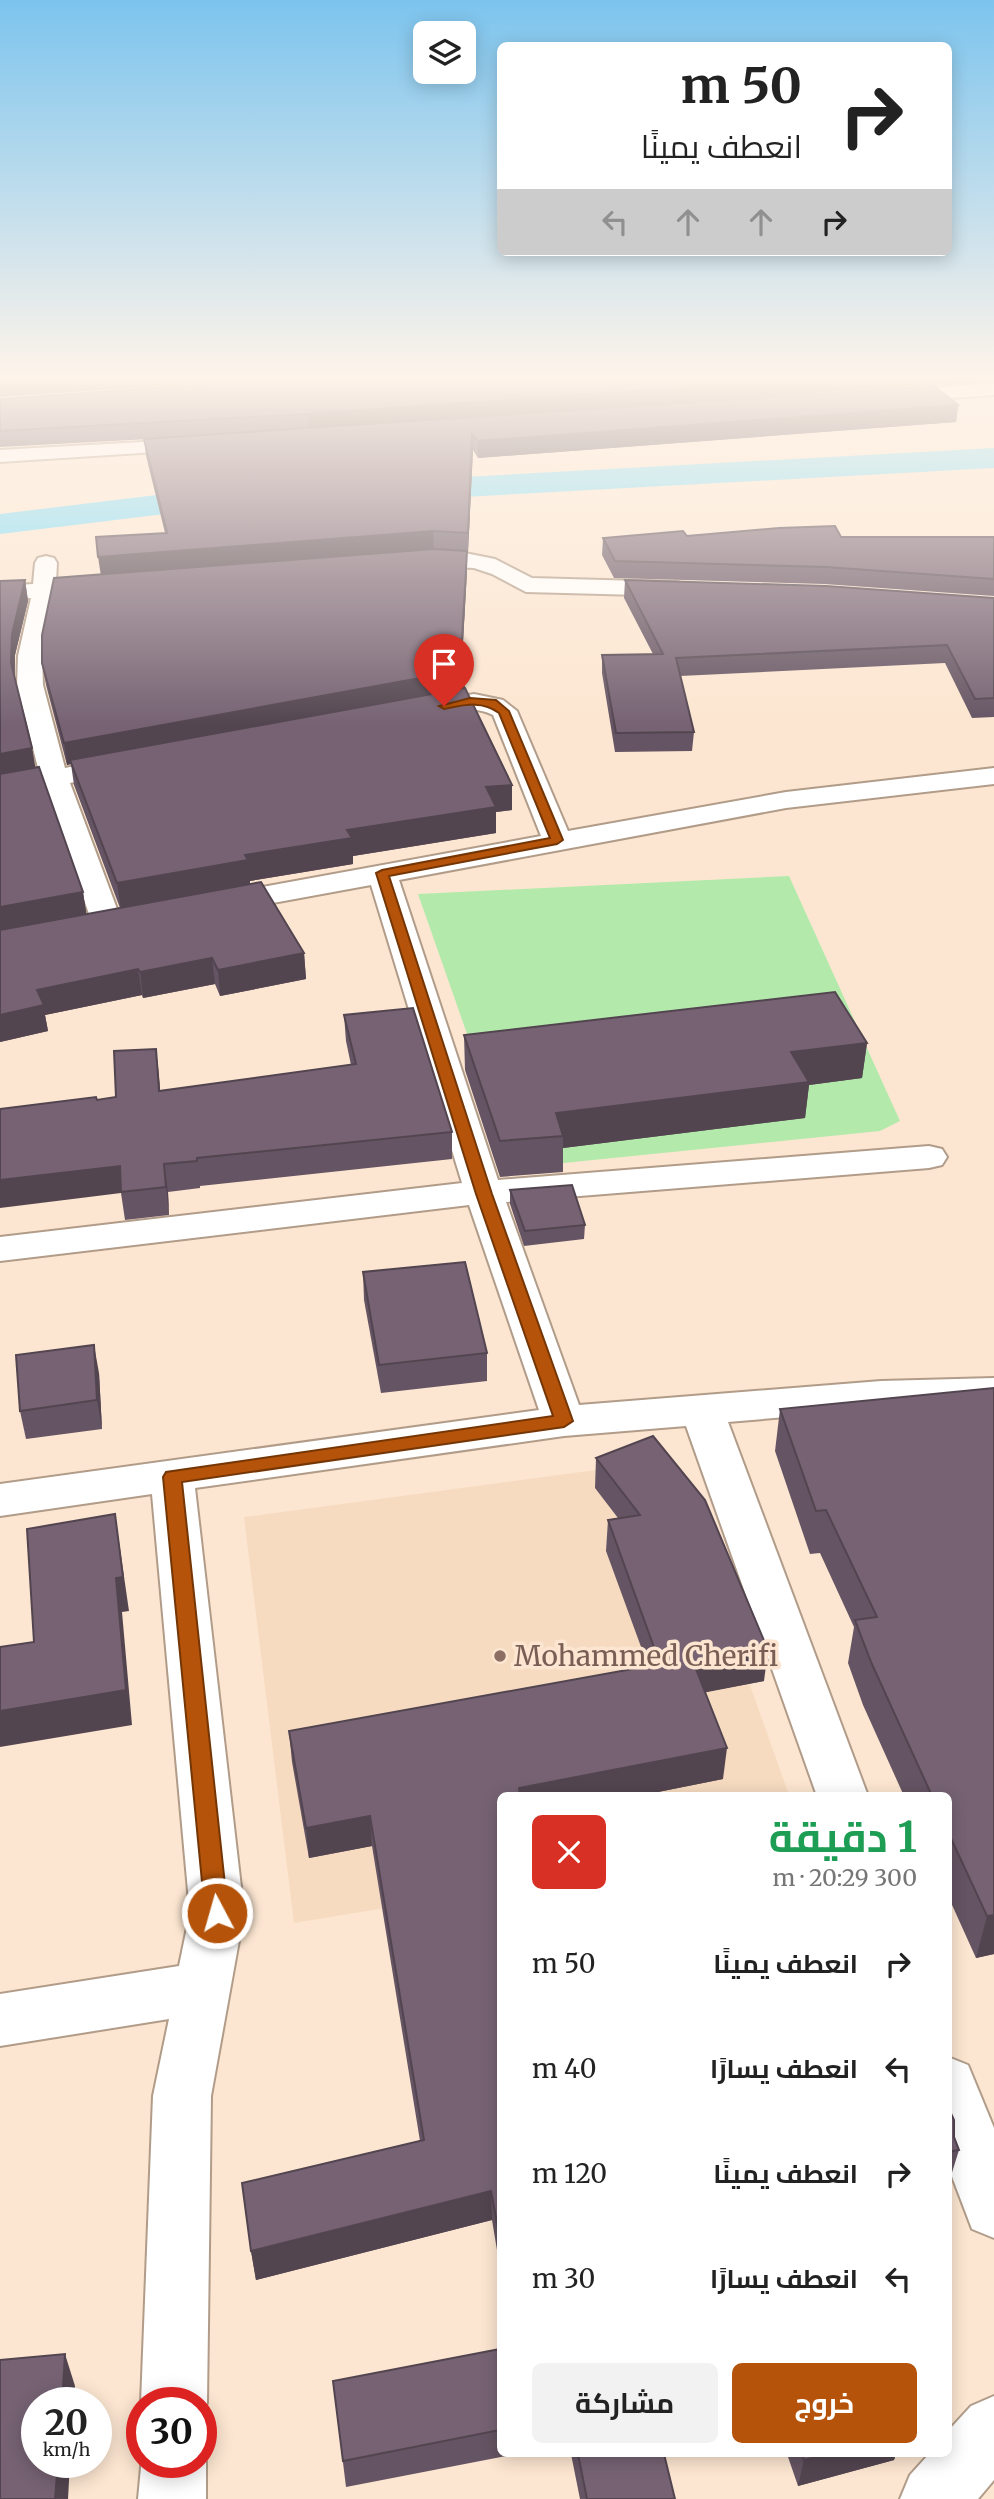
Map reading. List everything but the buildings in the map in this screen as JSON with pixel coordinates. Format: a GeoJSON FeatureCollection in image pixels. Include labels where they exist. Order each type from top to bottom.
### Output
{"type":"FeatureCollection","features":[{"type":"Feature","properties":{"kind":"street"},"geometry":{"type":"LineString","coordinates":[[395,562],[434,559],[491,564],[510,571],[526,585],[700,590]]}},
{"type":"Feature","properties":{"kind":"street"},"geometry":{"type":"LineString","coordinates":[[46,563],[44,591],[30,656],[30,685],[54,778],[108,925]]}},
{"type":"Feature","properties":{"kind":"street"},"geometry":{"type":"LineString","coordinates":[[0,593],[125,584]]}},
{"type":"Feature","properties":{"kind":"street"},"geometry":{"type":"LineString","coordinates":[[390,716],[470,701],[492,703],[504,711],[557,840]]}},
{"type":"Feature","properties":{"kind":"street"},"geometry":{"type":"LineString","coordinates":[[0,788],[148,761]]}},
{"type":"Feature","properties":{"kind":"street"},"geometry":{"type":"LineString","coordinates":[[190,909],[786,800],[994,776]]}},
{"type":"Feature","properties":{"kind":"street"},"geometry":{"type":"LineString","coordinates":[[382,873],[484,1194],[564,1421]]}},
{"type":"Feature","properties":{"kind":"street"},"geometry":{"type":"LineString","coordinates":[[0,1249],[449,1195],[929,1157]]}},
{"type":"Feature","properties":{"kind":"street"},"geometry":{"type":"LineString","coordinates":[[0,1500],[564,1421],[881,1395],[994,1392]]}},
{"type":"Feature","properties":{"kind":"street"},"geometry":{"type":"LineString","coordinates":[[702,1410],[842,1792]]}},
{"type":"Feature","properties":{"kind":"street"},"geometry":{"type":"LineString","coordinates":[[172,1477],[217,1913],[182,2096],[174,2387]]}},
{"type":"Feature","properties":{"kind":"street"},"geometry":{"type":"LineString","coordinates":[[0,2020],[203,1989]]}},
{"type":"Feature","properties":{"kind":"street"},"geometry":{"type":"LineString","coordinates":[[952,2095],[994,2208]]}},
{"type":"Feature","properties":{"kind":"street"},"geometry":{"type":"LineString","coordinates":[[934,2499],[994,2429]]}},
{"type":"Feature","properties":{"kind":"street"},"geometry":{"type":"LineString","coordinates":[[172,2499],[173,2478]]}},
{"type":"Feature","properties":{"kind":"shaded area","name":"Mohammed Cherifi"},"geometry":{"type":"Polygon","coordinates":[[[670,1460],[788,1792],[497,1792],[497,1889],[294,1923],[244,1517],[670,1460]]]}},
{"type":"Feature","properties":{"kind":"green space"},"geometry":{"type":"Polygon","coordinates":[[[789,876],[900,1121],[880,1131],[514,1168],[418,894],[789,876]]]}},
{"type":"Feature","properties":{"kind":"waterway"},"geometry":{"type":"LineString","coordinates":[[0,524],[173,503],[242,500]]}},
{"type":"Feature","properties":{"kind":"place","name":"Mohammed Cherifi"},"geometry":{"type":"Point","coordinates":[500,1656]}},
{"type":"Feature","properties":{"kind":"route"},"geometry":{"type":"LineString","coordinates":[[217,1913],[172,1477],[564,1421],[484,1194],[382,873],[557,840],[504,711],[492,703],[470,701],[444,706]]}}]}
